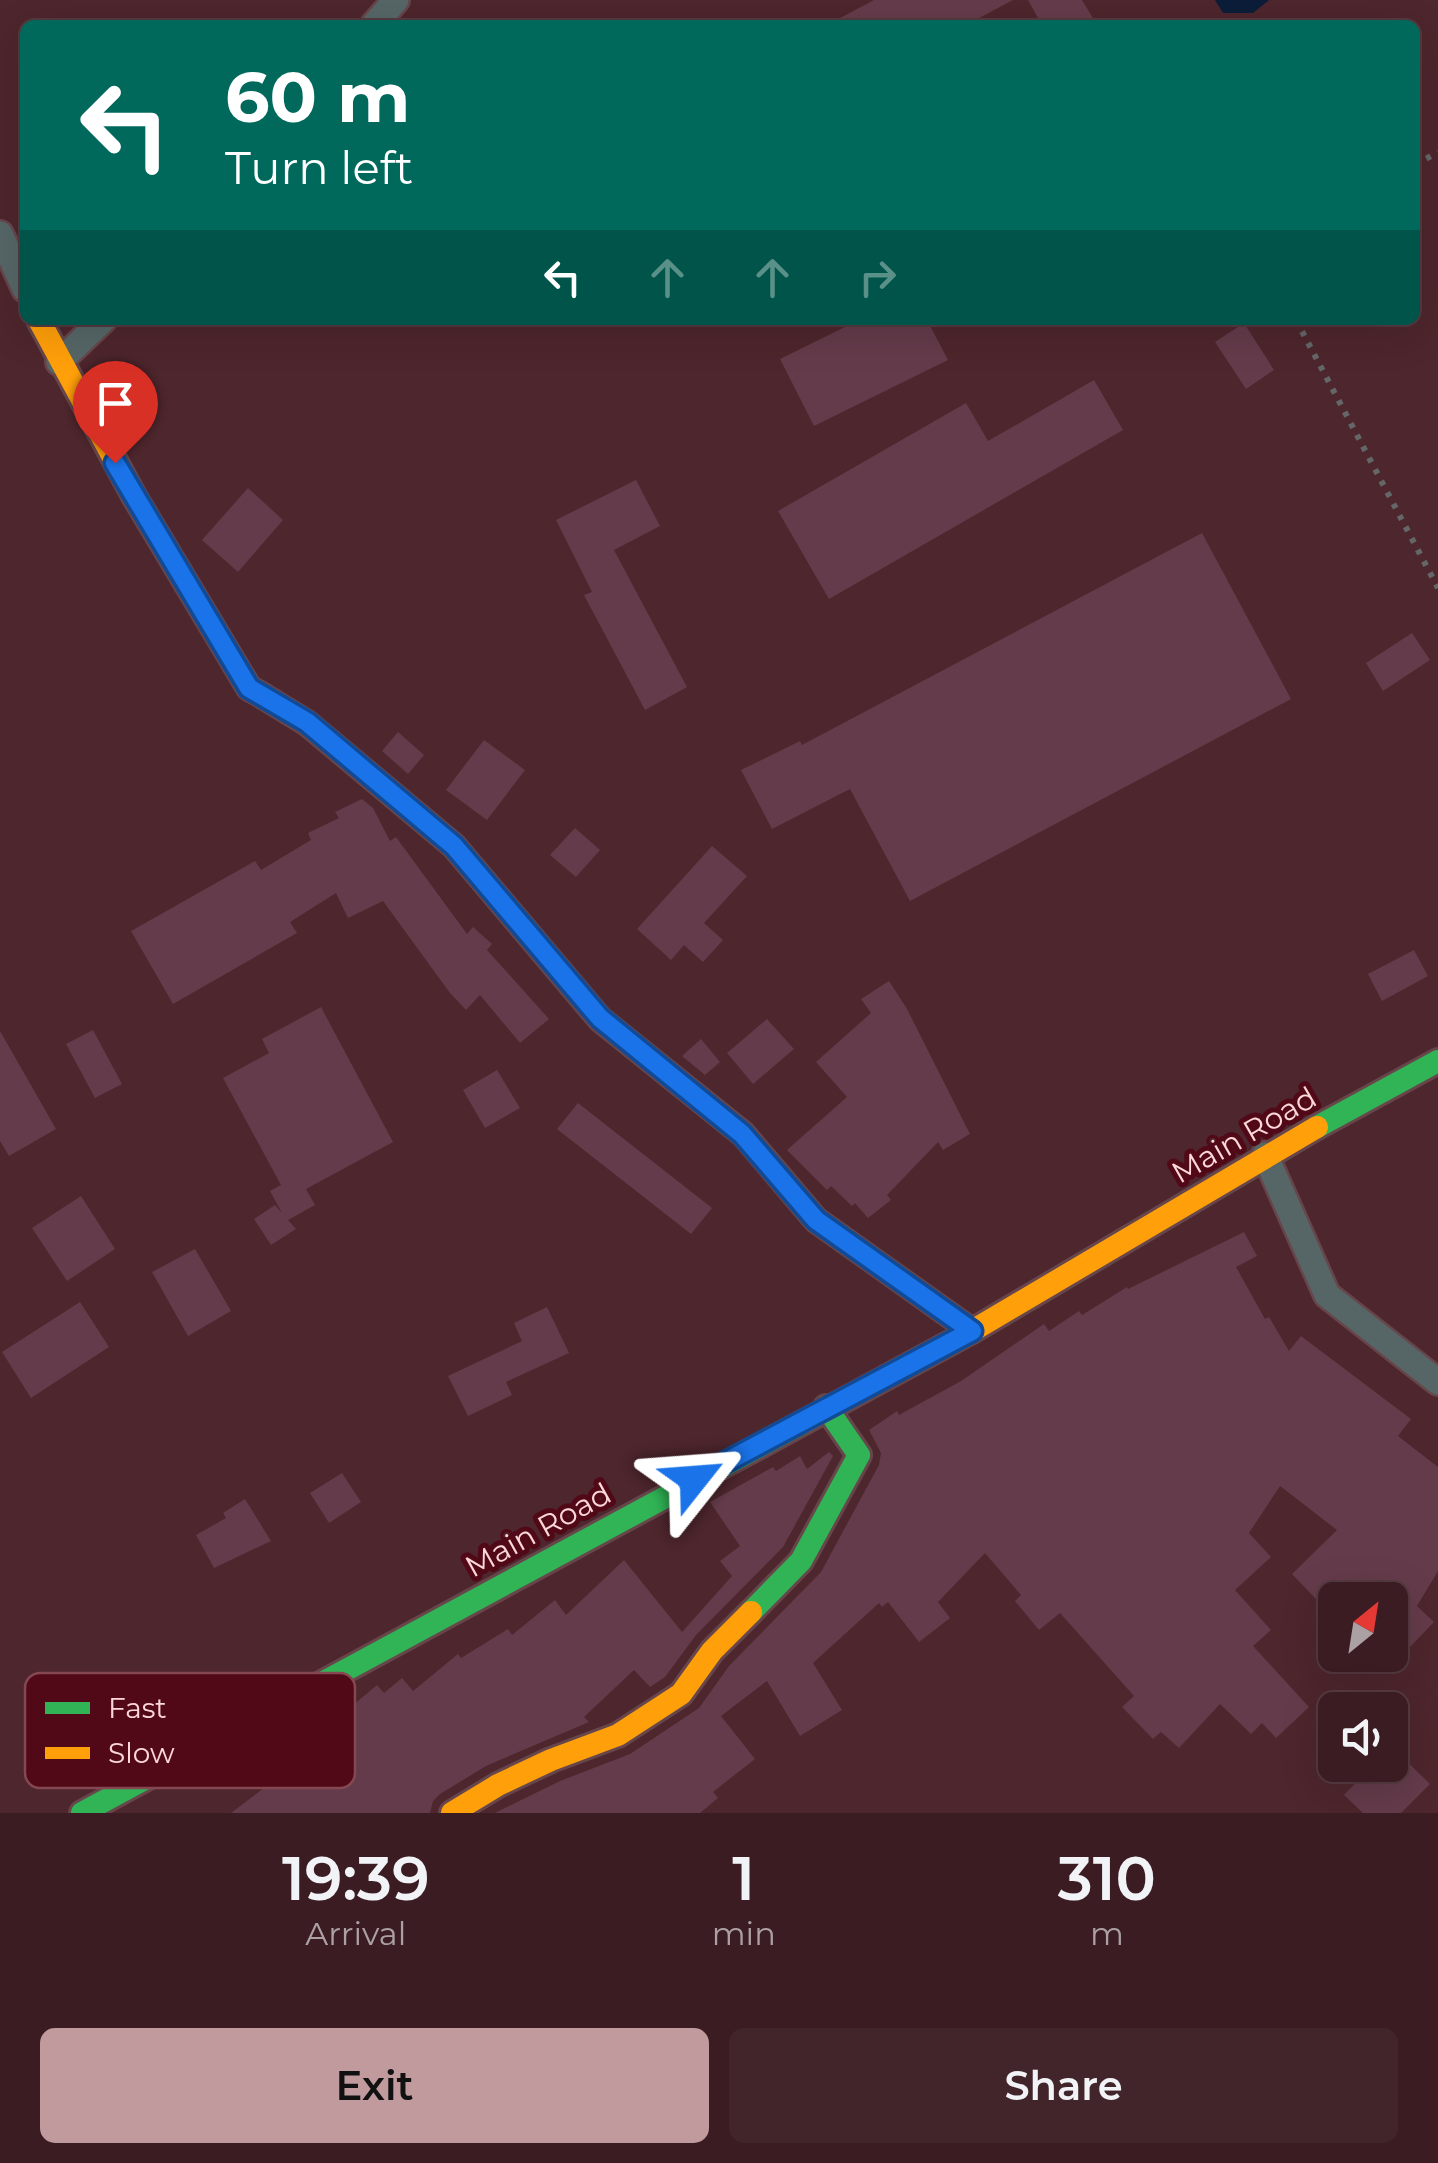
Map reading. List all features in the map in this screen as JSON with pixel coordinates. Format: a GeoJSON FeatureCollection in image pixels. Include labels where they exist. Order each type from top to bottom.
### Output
{"type":"FeatureCollection","features":[{"type":"Feature","properties":{"kind":"street"},"geometry":{"type":"LineString","coordinates":[[378,20],[396,0]]}},
{"type":"Feature","properties":{"kind":"street"},"geometry":{"type":"LineString","coordinates":[[0,234],[20,278]]}},
{"type":"Feature","properties":{"kind":"street"},"geometry":{"type":"LineString","coordinates":[[42,325],[134,496],[249,688],[307,722],[454,846],[600,1018],[742,1134],[816,1220],[972,1331]]}},
{"type":"Feature","properties":{"kind":"street"},"geometry":{"type":"LineString","coordinates":[[59,362],[97,325]]}},
{"type":"Feature","properties":{"kind":"street","name":"Main Road"},"geometry":{"type":"LineString","coordinates":[[339,1673],[972,1331],[1265,1155],[1438,1060]]}},
{"type":"Feature","properties":{"kind":"street"},"geometry":{"type":"LineString","coordinates":[[1265,1155],[1327,1295],[1438,1382]]}},
{"type":"Feature","properties":{"kind":"street"},"geometry":{"type":"LineString","coordinates":[[452,1813],[498,1785],[618,1734],[681,1694],[712,1651],[801,1561],[858,1455],[826,1408]]}},
{"type":"Feature","properties":{"kind":"street","name":"Main Road"},"geometry":{"type":"LineString","coordinates":[[82,1813],[128,1788]]}},
{"type":"Feature","properties":{"kind":"path"},"geometry":{"type":"LineString","coordinates":[[1299,325],[1438,588]]}},
{"type":"Feature","properties":{"kind":"water"},"geometry":{"type":"Polygon","coordinates":[[[1215,0],[1269,0],[1253,13],[1223,13],[1215,0]]]}},
{"type":"Feature","properties":{"kind":"building"},"geometry":{"type":"Polygon","coordinates":[[[874,0],[1013,0],[975,20],[836,20],[874,0]]]}},
{"type":"Feature","properties":{"kind":"building"},"geometry":{"type":"Polygon","coordinates":[[[1028,0],[1082,0],[1094,20],[1039,20],[1028,0]]]}},
{"type":"Feature","properties":{"kind":"building"},"geometry":{"type":"Polygon","coordinates":[[[849,325],[930,325],[948,360],[814,426],[780,359],[849,325]]]}},
{"type":"Feature","properties":{"kind":"building"},"geometry":{"type":"Polygon","coordinates":[[[1245,325],[1274,370],[1246,389],[1215,342],[1245,325]]]}},
{"type":"Feature","properties":{"kind":"building"},"geometry":{"type":"Polygon","coordinates":[[[1094,380],[1123,430],[829,599],[778,511],[966,403],[988,441],[1094,380]]]}},
{"type":"Feature","properties":{"kind":"building"},"geometry":{"type":"Polygon","coordinates":[[[636,480],[660,526],[614,550],[687,687],[645,710],[584,595],[592,592],[556,520],[636,480]]]}},
{"type":"Feature","properties":{"kind":"building"},"geometry":{"type":"Polygon","coordinates":[[[248,488],[283,520],[238,572],[202,540],[248,488]]]}},
{"type":"Feature","properties":{"kind":"building"},"geometry":{"type":"Polygon","coordinates":[[[1202,533],[1291,699],[910,901],[850,789],[772,829],[741,770],[800,741],[802,745],[1202,533]]]}},
{"type":"Feature","properties":{"kind":"building"},"geometry":{"type":"Polygon","coordinates":[[[1412,633],[1430,660],[1383,691],[1366,663],[1412,633]]]}},
{"type":"Feature","properties":{"kind":"building"},"geometry":{"type":"Polygon","coordinates":[[[398,732],[424,755],[408,774],[382,751],[398,732]]]}},
{"type":"Feature","properties":{"kind":"building"},"geometry":{"type":"Polygon","coordinates":[[[484,740],[525,770],[487,820],[446,790],[484,740]]]}},
{"type":"Feature","properties":{"kind":"building"},"geometry":{"type":"Polygon","coordinates":[[[362,799],[373,808],[390,841],[396,837],[467,934],[473,927],[492,944],[487,950],[549,1019],[520,1043],[480,995],[466,1010],[383,901],[348,918],[336,893],[290,922],[297,933],[173,1004],[131,931],[255,861],[261,870],[311,840],[308,833],[339,818],[335,812],[362,799]]]}},
{"type":"Feature","properties":{"kind":"building"},"geometry":{"type":"Polygon","coordinates":[[[575,828],[600,850],[576,877],[550,855],[575,828]]]}},
{"type":"Feature","properties":{"kind":"building"},"geometry":{"type":"Polygon","coordinates":[[[712,846],[747,876],[704,923],[723,940],[703,962],[684,945],[671,960],[637,929],[712,846]]]}},
{"type":"Feature","properties":{"kind":"building"},"geometry":{"type":"Polygon","coordinates":[[[1414,950],[1428,976],[1382,1001],[1368,974],[1414,950]]]}},
{"type":"Feature","properties":{"kind":"building"},"geometry":{"type":"Polygon","coordinates":[[[889,981],[970,1134],[943,1150],[938,1142],[887,1195],[891,1200],[868,1218],[831,1186],[827,1190],[787,1150],[847,1097],[816,1062],[871,1013],[861,999],[889,981]]]}},
{"type":"Feature","properties":{"kind":"building"},"geometry":{"type":"Polygon","coordinates":[[[321,1007],[393,1142],[306,1189],[315,1205],[288,1220],[296,1229],[271,1245],[254,1219],[275,1205],[282,1213],[270,1191],[281,1185],[223,1078],[269,1053],[262,1039],[321,1007]]]}},
{"type":"Feature","properties":{"kind":"building"},"geometry":{"type":"Polygon","coordinates":[[[767,1019],[794,1049],[753,1084],[727,1053],[767,1019]]]}},
{"type":"Feature","properties":{"kind":"building"},"geometry":{"type":"Polygon","coordinates":[[[93,1030],[122,1084],[95,1098],[66,1044],[93,1030]]]}},
{"type":"Feature","properties":{"kind":"building"},"geometry":{"type":"Polygon","coordinates":[[[0,1031],[56,1129],[9,1156],[0,1141],[0,1031]]]}},
{"type":"Feature","properties":{"kind":"building"},"geometry":{"type":"Polygon","coordinates":[[[701,1039],[720,1062],[705,1075],[682,1056],[701,1039]]]}},
{"type":"Feature","properties":{"kind":"building"},"geometry":{"type":"Polygon","coordinates":[[[497,1070],[520,1108],[485,1128],[463,1090],[497,1070]]]}},
{"type":"Feature","properties":{"kind":"building"},"geometry":{"type":"Polygon","coordinates":[[[578,1103],[712,1208],[691,1234],[557,1129],[578,1103]]]}},
{"type":"Feature","properties":{"kind":"building"},"geometry":{"type":"Polygon","coordinates":[[[81,1196],[115,1249],[67,1281],[32,1228],[81,1196]]]}},
{"type":"Feature","properties":{"kind":"building"},"geometry":{"type":"Polygon","coordinates":[[[1244,1232],[1257,1256],[1236,1267],[1265,1319],[1269,1317],[1289,1351],[1301,1336],[1411,1419],[1398,1436],[1438,1467],[1438,1571],[1417,1606],[1434,1622],[1409,1648],[1408,1582],[1318,1582],[1318,1601],[1292,1574],[1337,1530],[1280,1486],[1249,1533],[1271,1557],[1235,1590],[1271,1630],[1253,1646],[1309,1707],[1276,1738],[1262,1723],[1251,1734],[1220,1704],[1179,1748],[1161,1732],[1153,1739],[1122,1707],[1134,1696],[1060,1613],[1039,1630],[1015,1601],[1021,1595],[985,1553],[938,1602],[950,1618],[919,1642],[888,1602],[882,1607],[879,1603],[813,1663],[842,1710],[800,1736],[767,1681],[721,1716],[755,1759],[713,1792],[718,1798],[700,1813],[495,1813],[560,1781],[630,1754],[699,1708],[729,1666],[821,1572],[879,1465],[881,1453],[869,1430],[897,1411],[899,1415],[961,1381],[1044,1324],[1049,1331],[1079,1311],[1082,1315],[1244,1232]]]}},
{"type":"Feature","properties":{"kind":"building"},"geometry":{"type":"Polygon","coordinates":[[[195,1249],[231,1311],[188,1336],[152,1272],[195,1249]]]}},
{"type":"Feature","properties":{"kind":"building"},"geometry":{"type":"Polygon","coordinates":[[[80,1302],[109,1347],[31,1398],[2,1352],[80,1302]]]}},
{"type":"Feature","properties":{"kind":"building"},"geometry":{"type":"Polygon","coordinates":[[[547,1307],[569,1353],[506,1382],[512,1395],[468,1416],[448,1376],[522,1341],[514,1323],[547,1307]]]}},
{"type":"Feature","properties":{"kind":"building"},"geometry":{"type":"Polygon","coordinates":[[[829,1452],[833,1456],[783,1547],[696,1635],[665,1677],[650,1687],[634,1670],[584,1717],[589,1722],[486,1766],[440,1794],[430,1813],[231,1813],[264,1788],[355,1788],[355,1704],[377,1685],[384,1693],[402,1678],[413,1691],[458,1654],[461,1658],[508,1629],[512,1635],[555,1600],[566,1615],[624,1560],[682,1632],[732,1576],[720,1561],[740,1546],[710,1502],[800,1456],[807,1469],[829,1452]]]}},
{"type":"Feature","properties":{"kind":"building"},"geometry":{"type":"Polygon","coordinates":[[[342,1473],[361,1502],[329,1523],[310,1493],[342,1473]]]}},
{"type":"Feature","properties":{"kind":"building"},"geometry":{"type":"Polygon","coordinates":[[[245,1499],[271,1541],[214,1568],[196,1535],[226,1518],[223,1513],[245,1499]]]}},
{"type":"Feature","properties":{"kind":"building"},"geometry":{"type":"Polygon","coordinates":[[[1408,1763],[1430,1784],[1401,1813],[1363,1813],[1344,1795],[1357,1782],[1408,1782],[1408,1763]]]}},
{"type":"Feature","properties":{"kind":"traffic: fast"},"geometry":{"type":"LineString","coordinates":[[263,696],[307,723],[454,846],[600,1019],[743,1134],[816,1220],[972,1331]]}},
{"type":"Feature","properties":{"kind":"traffic: fast"},"geometry":{"type":"LineString","coordinates":[[1317,1127],[1438,1061]]}},
{"type":"Feature","properties":{"kind":"traffic: fast"},"geometry":{"type":"LineString","coordinates":[[751,1612],[801,1561],[859,1455],[826,1407]]}},
{"type":"Feature","properties":{"kind":"traffic: fast"},"geometry":{"type":"LineString","coordinates":[[341,1673],[804,1422]]}},
{"type":"Feature","properties":{"kind":"traffic: fast"},"geometry":{"type":"LineString","coordinates":[[82,1813],[128,1788]]}},
{"type":"Feature","properties":{"kind":"traffic: slow"},"geometry":{"type":"LineString","coordinates":[[42,325],[134,496],[249,688],[263,696]]}},
{"type":"Feature","properties":{"kind":"traffic: slow"},"geometry":{"type":"LineString","coordinates":[[804,1422],[972,1331],[1317,1127]]}},
{"type":"Feature","properties":{"kind":"traffic: slow"},"geometry":{"type":"LineString","coordinates":[[452,1813],[551,1760],[618,1735],[681,1694],[712,1651],[751,1612]]}},
{"type":"Feature","properties":{"kind":"route"},"geometry":{"type":"LineString","coordinates":[[115,463],[249,688],[307,722],[454,846],[600,1018],[742,1134],[816,1220],[972,1331],[694,1479]]}}]}
